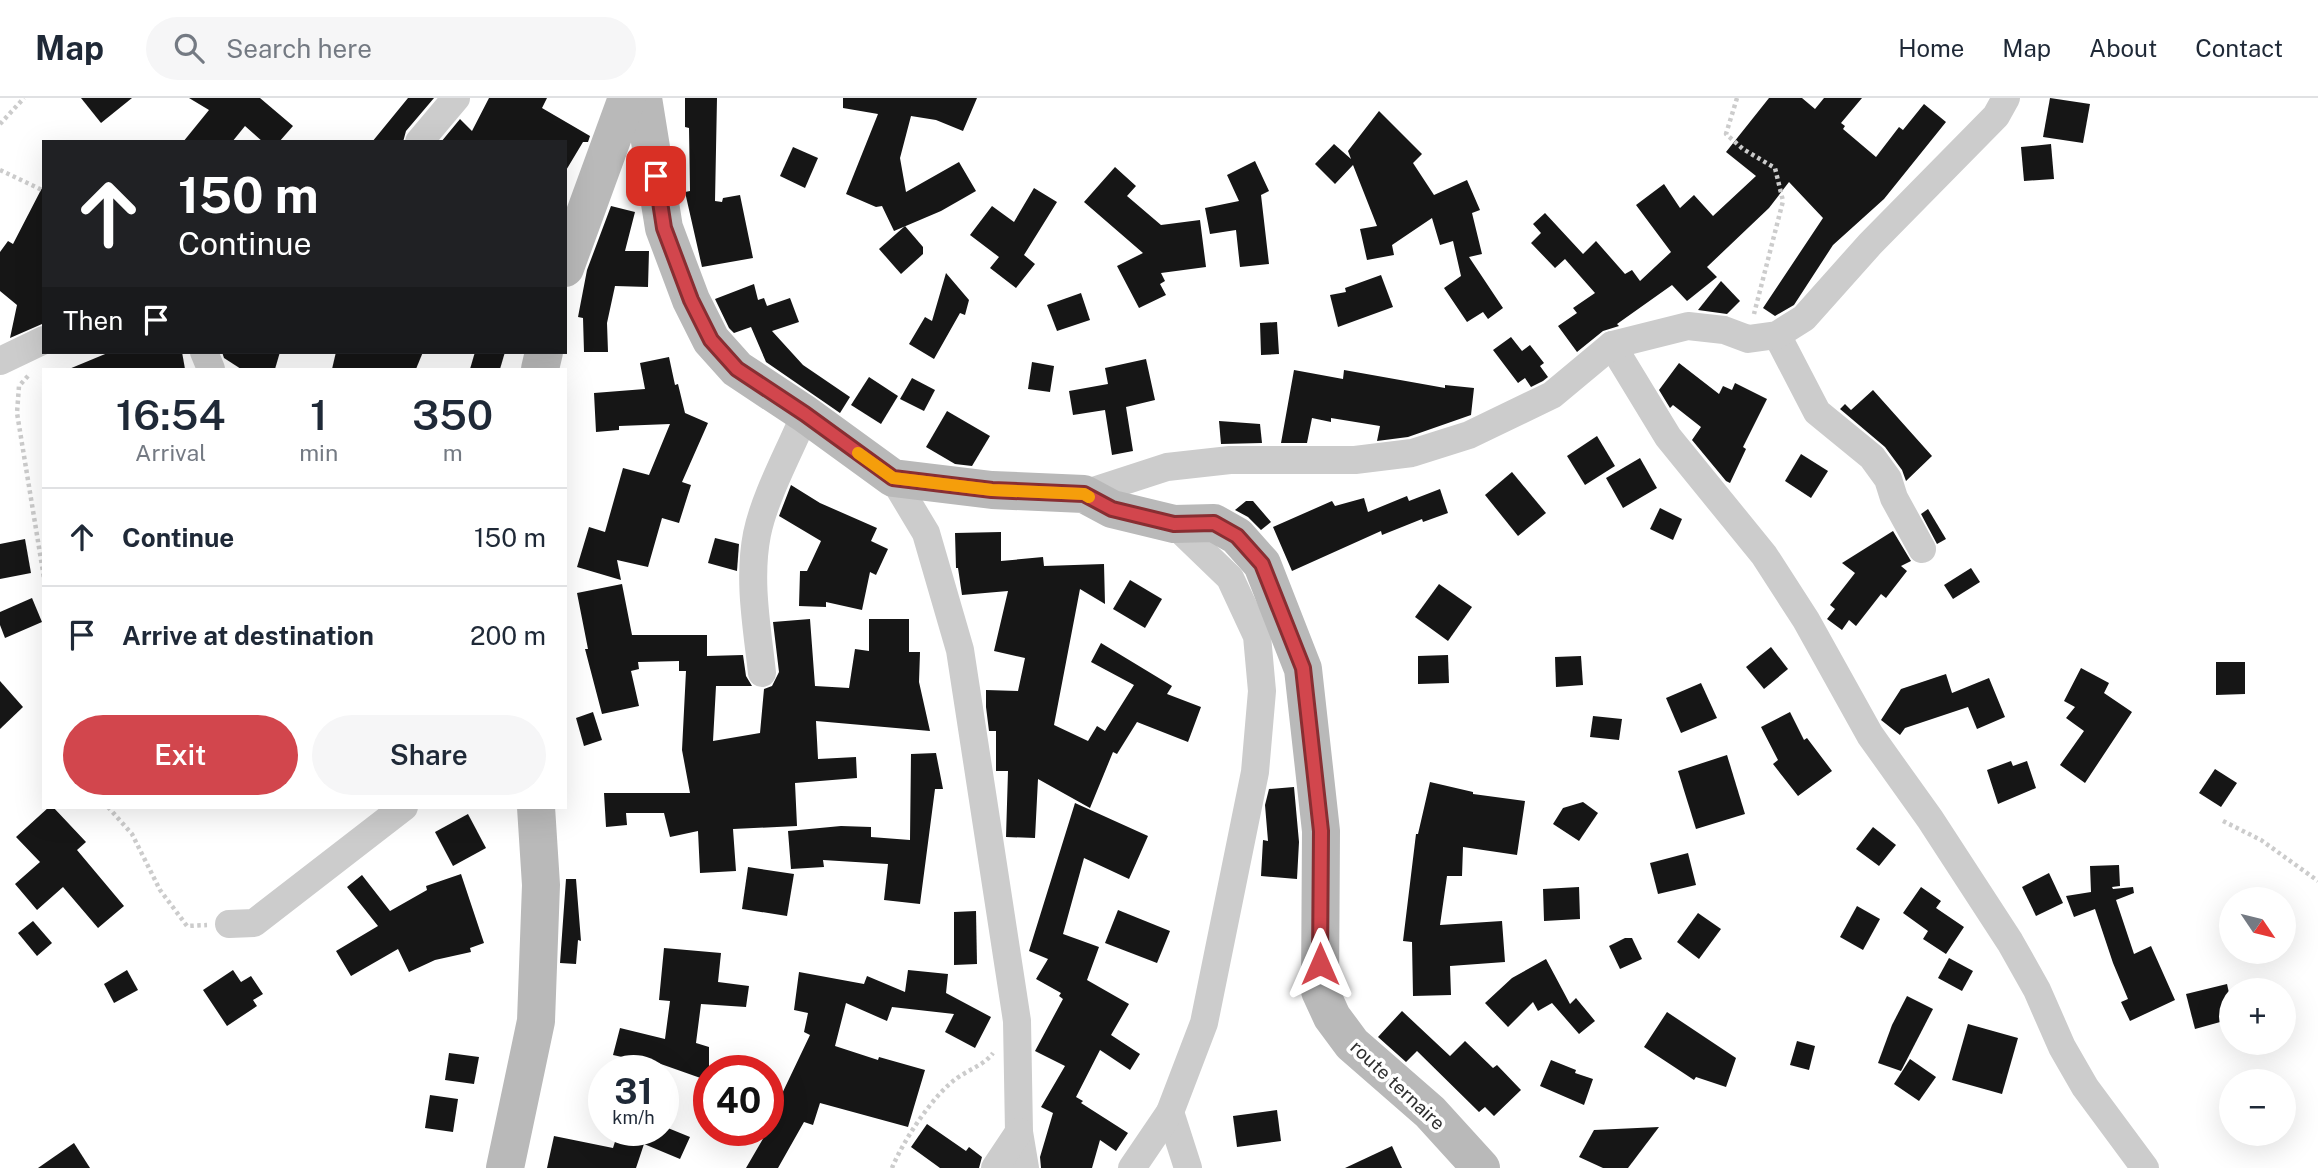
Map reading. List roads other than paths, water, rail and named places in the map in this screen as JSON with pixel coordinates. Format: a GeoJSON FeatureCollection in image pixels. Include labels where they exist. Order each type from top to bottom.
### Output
{"type":"FeatureCollection","features":[{"type":"Feature","properties":{"kind":"street"},"geometry":{"type":"LineString","coordinates":[[421,140],[456,98]]}},
{"type":"Feature","properties":{"kind":"street"},"geometry":{"type":"LineString","coordinates":[[567,263],[627,98]]}},
{"type":"Feature","properties":{"kind":"street"},"geometry":{"type":"LineString","coordinates":[[643,98],[664,228],[686,289],[711,340],[737,369],[893,478],[926,533],[960,649],[1017,1021],[1019,1132],[1025,1168]]}},
{"type":"Feature","properties":{"kind":"street"},"geometry":{"type":"LineString","coordinates":[[893,478],[992,490],[1084,494],[1167,467],[1230,460],[1355,460],[1412,453],[1469,435],[1508,418],[1552,394],[1612,345],[1688,326],[1724,330],[1748,339],[1777,335],[1804,318],[1870,244],[1996,116],[2006,98]]}},
{"type":"Feature","properties":{"kind":"street"},"geometry":{"type":"LineString","coordinates":[[1777,335],[1817,412],[1872,457],[1888,479],[1894,498],[1922,548]]}},
{"type":"Feature","properties":{"kind":"street"},"geometry":{"type":"LineString","coordinates":[[0,361],[42,341]]}},
{"type":"Feature","properties":{"kind":"street"},"geometry":{"type":"LineString","coordinates":[[1612,345],[1668,437],[1764,555],[1807,620],[1870,735],[1930,819],[2010,942],[2038,990],[2062,1047],[2085,1087],[2145,1168]]}},
{"type":"Feature","properties":{"kind":"street"},"geometry":{"type":"LineString","coordinates":[[761,673],[753,592],[753,560],[765,506],[805,414]]}},
{"type":"Feature","properties":{"kind":"street","name":"route ternaire"},"geometry":{"type":"LineString","coordinates":[[1084,494],[1112,509],[1174,524],[1214,523],[1237,536],[1262,564],[1303,668],[1321,831],[1320,991],[1332,1017],[1352,1044],[1430,1112],[1480,1168]]}},
{"type":"Feature","properties":{"kind":"street"},"geometry":{"type":"LineString","coordinates":[[1132,1168],[1170,1112],[1204,1023],[1255,772],[1262,691],[1256,636],[1230,578],[1174,524]]}},
{"type":"Feature","properties":{"kind":"street"},"geometry":{"type":"LineString","coordinates":[[229,924],[254,923],[401,809]]}},
{"type":"Feature","properties":{"kind":"street"},"geometry":{"type":"LineString","coordinates":[[505,1168],[536,1021],[541,885],[536,809]]}},
{"type":"Feature","properties":{"kind":"street"},"geometry":{"type":"LineString","coordinates":[[1170,1112],[1188,1168]]}},
{"type":"Feature","properties":{"kind":"street"},"geometry":{"type":"LineString","coordinates":[[995,1168],[1019,1132]]}}]}
